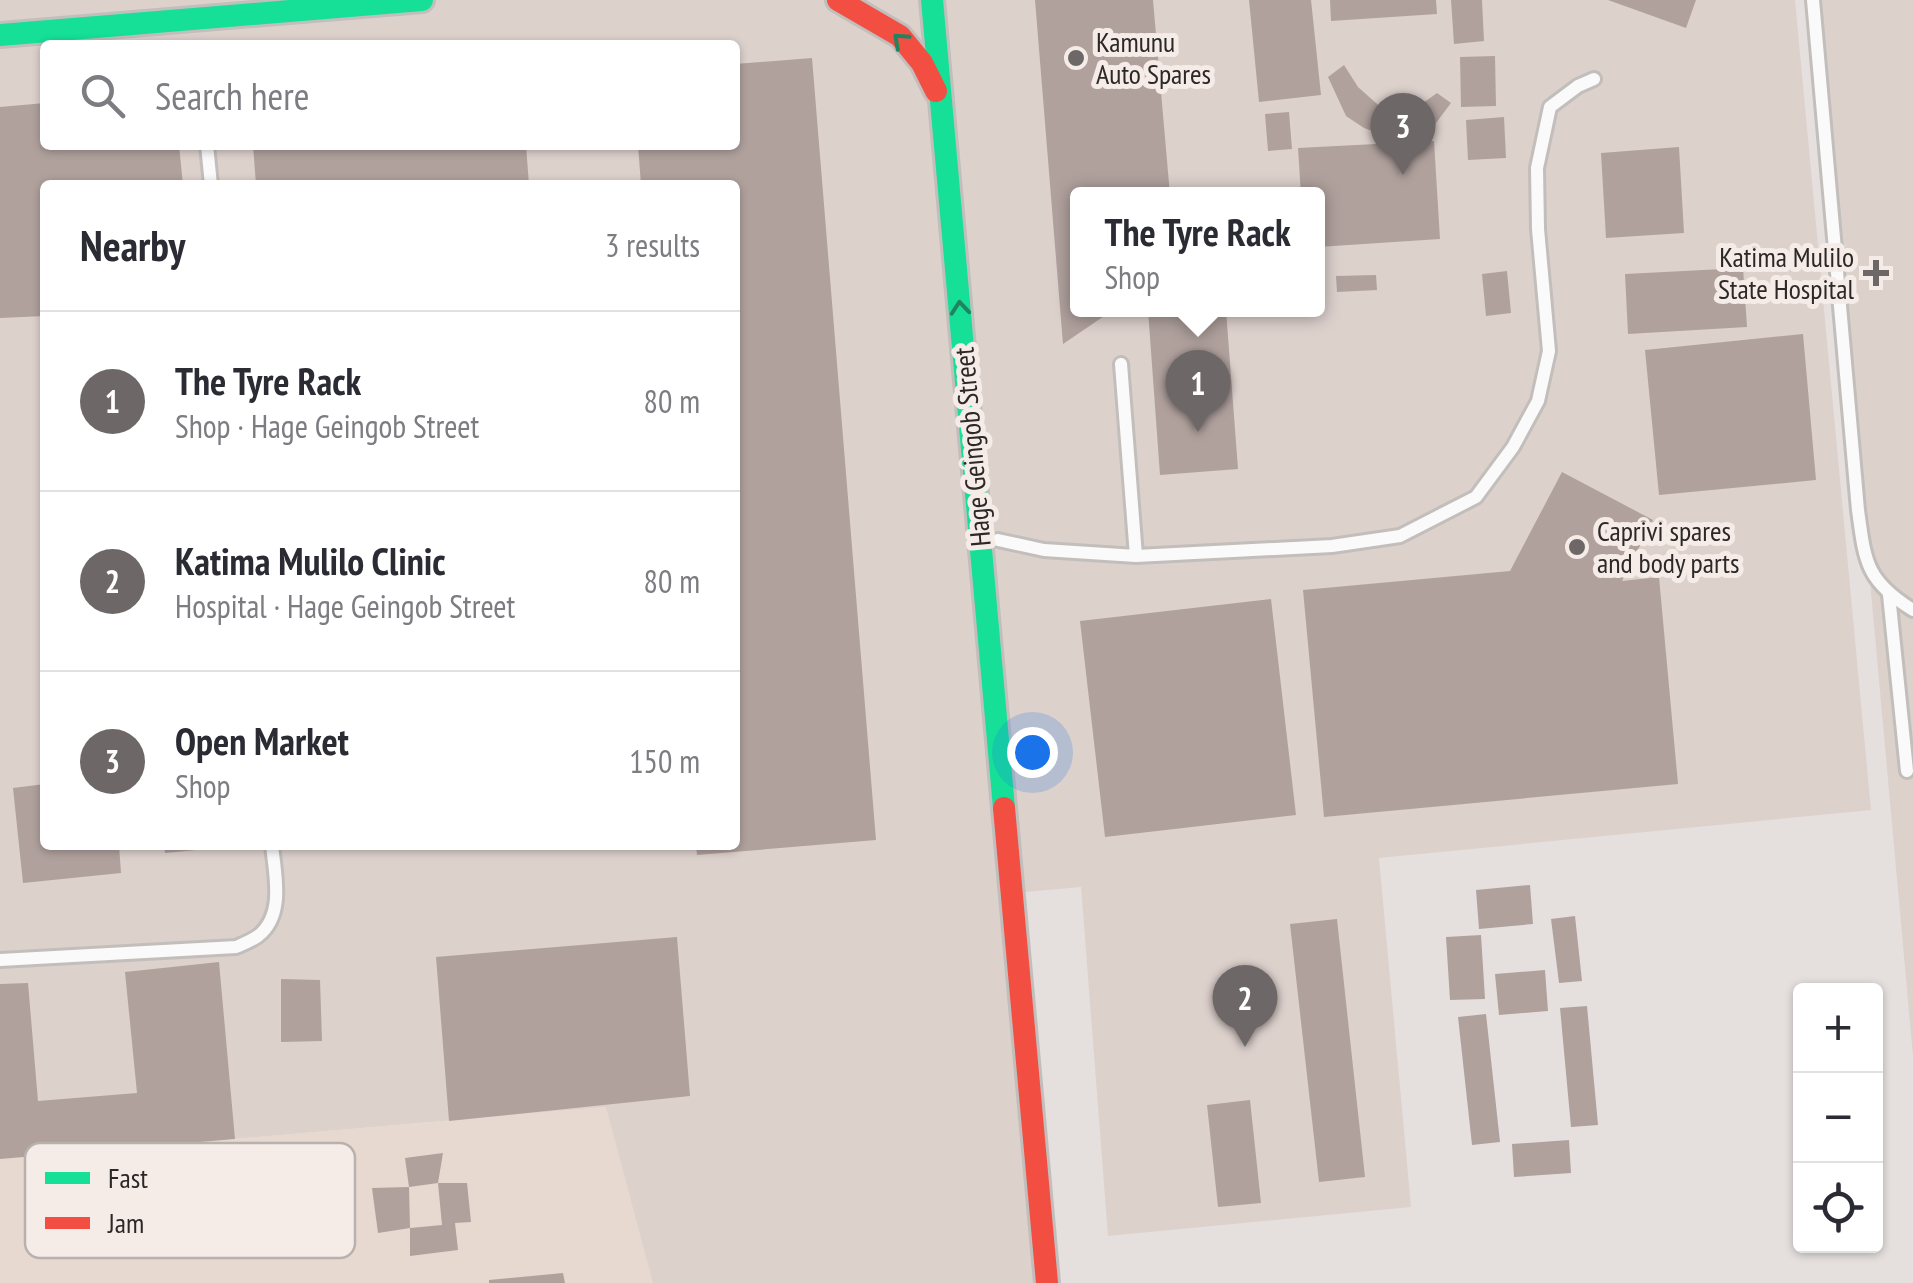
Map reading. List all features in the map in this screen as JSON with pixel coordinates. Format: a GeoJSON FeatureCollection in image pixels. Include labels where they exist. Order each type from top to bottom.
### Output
{"type":"FeatureCollection","features":[{"type":"Feature","properties":{"kind":"street"},"geometry":{"type":"LineString","coordinates":[[0,35],[196,25],[422,0]]}},
{"type":"Feature","properties":{"kind":"street"},"geometry":{"type":"LineString","coordinates":[[838,0],[900,36],[922,63],[941,100]]}},
{"type":"Feature","properties":{"kind":"street","name":"Hage Geingob Street"},"geometry":{"type":"LineString","coordinates":[[932,0],[1047,1283]]}},
{"type":"Feature","properties":{"kind":"street","name":"Hage Geingob Street"},"geometry":{"type":"LineString","coordinates":[[952,0],[1016,756],[1013,894]]}},
{"type":"Feature","properties":{"kind":"lane"},"geometry":{"type":"LineString","coordinates":[[1812,0],[1858,510],[1869,570],[1888,595],[1913,610]]}},
{"type":"Feature","properties":{"kind":"lane"},"geometry":{"type":"LineString","coordinates":[[998,540],[1044,550],[1136,556],[1332,546],[1400,536],[1476,497],[1513,447],[1538,401],[1549,351],[1537,168],[1550,107],[1594,79]]}},
{"type":"Feature","properties":{"kind":"lane"},"geometry":{"type":"LineString","coordinates":[[208,150],[210,180]]}},
{"type":"Feature","properties":{"kind":"lane"},"geometry":{"type":"LineString","coordinates":[[1121,364],[1136,556]]}},
{"type":"Feature","properties":{"kind":"lane"},"geometry":{"type":"LineString","coordinates":[[1888,595],[1906,771]]}},
{"type":"Feature","properties":{"kind":"lane"},"geometry":{"type":"LineString","coordinates":[[0,960],[236,946],[256,938],[267,926],[276,905],[272,850]]}},
{"type":"Feature","properties":{"kind":"shaded area"},"geometry":{"type":"Polygon","coordinates":[[[0,0],[1795,0],[1871,810],[1379,858],[1411,1207],[1108,1236],[1081,887],[1013,893],[1047,1283],[652,1283],[605,1107],[186,1143],[25,1143],[25,1157],[0,1159],[0,0]]]}},
{"type":"Feature","properties":{"kind":"shaded area","name":"Katima Mulilo State Hospital"},"geometry":{"type":"Polygon","coordinates":[[[1814,0],[1913,0],[1913,1056],[1869,570],[1814,0]]]}},
{"type":"Feature","properties":{"kind":"shaded area"},"geometry":{"type":"Polygon","coordinates":[[[606,1107],[653,1283],[0,1283],[0,1159],[25,1157],[25,1258],[355,1258],[355,1143],[186,1143],[606,1107]]]}},
{"type":"Feature","properties":{"kind":"building"},"geometry":{"type":"Polygon","coordinates":[[[1035,0],[1153,0],[1169,187],[1070,187],[1070,317],[1103,317],[1063,344],[1035,0]]]}},
{"type":"Feature","properties":{"kind":"building"},"geometry":{"type":"Polygon","coordinates":[[[1249,0],[1311,0],[1321,95],[1259,102],[1249,0]]]}},
{"type":"Feature","properties":{"kind":"building"},"geometry":{"type":"Polygon","coordinates":[[[1330,0],[1436,0],[1437,14],[1331,21],[1330,0]]]}},
{"type":"Feature","properties":{"kind":"building"},"geometry":{"type":"Polygon","coordinates":[[[1451,0],[1482,0],[1484,41],[1454,44],[1451,0]]]}},
{"type":"Feature","properties":{"kind":"building"},"geometry":{"type":"Polygon","coordinates":[[[1608,0],[1696,0],[1686,28],[1608,0]]]}},
{"type":"Feature","properties":{"kind":"building"},"geometry":{"type":"Polygon","coordinates":[[[1495,56],[1496,106],[1461,107],[1460,57],[1495,56]]]}},
{"type":"Feature","properties":{"kind":"building"},"geometry":{"type":"Polygon","coordinates":[[[812,58],[876,840],[697,855],[696,850],[740,850],[740,180],[641,180],[638,150],[740,150],[740,64],[812,58]]]}},
{"type":"Feature","properties":{"kind":"building"},"geometry":{"type":"Polygon","coordinates":[[[1344,65],[1358,87],[1385,111],[1412,111],[1437,93],[1451,103],[1433,127],[1386,136],[1346,116],[1328,77],[1344,65]]]}},
{"type":"Feature","properties":{"kind":"building"},"geometry":{"type":"Polygon","coordinates":[[[40,103],[40,150],[180,150],[182,180],[40,180],[40,316],[0,318],[0,107],[40,103]]]}},
{"type":"Feature","properties":{"kind":"building"},"geometry":{"type":"Polygon","coordinates":[[[1289,112],[1292,149],[1268,151],[1265,114],[1289,112]]]}},
{"type":"Feature","properties":{"kind":"building"},"geometry":{"type":"Polygon","coordinates":[[[1504,117],[1506,158],[1468,160],[1466,120],[1504,117]]]}},
{"type":"Feature","properties":{"kind":"building"},"geometry":{"type":"Polygon","coordinates":[[[1434,141],[1440,239],[1325,247],[1325,187],[1300,187],[1298,148],[1434,141]]]}},
{"type":"Feature","properties":{"kind":"building"},"geometry":{"type":"Polygon","coordinates":[[[1679,147],[1684,233],[1606,238],[1601,153],[1679,147]]]}},
{"type":"Feature","properties":{"kind":"building"},"geometry":{"type":"Polygon","coordinates":[[[253,150],[526,150],[529,180],[256,180],[253,150]]]}},
{"type":"Feature","properties":{"kind":"building"},"geometry":{"type":"Polygon","coordinates":[[[1743,268],[1747,327],[1628,334],[1625,274],[1743,268]]]}},
{"type":"Feature","properties":{"kind":"building"},"geometry":{"type":"Polygon","coordinates":[[[1507,271],[1511,313],[1486,316],[1482,274],[1507,271]]]}},
{"type":"Feature","properties":{"kind":"building"},"geometry":{"type":"Polygon","coordinates":[[[1376,275],[1377,290],[1337,292],[1336,276],[1376,275]]]}},
{"type":"Feature","properties":{"kind":"building"},"geometry":{"type":"Polygon","coordinates":[[[1149,317],[1227,317],[1238,469],[1160,475],[1149,317]]]}},
{"type":"Feature","properties":{"kind":"building"},"geometry":{"type":"Polygon","coordinates":[[[1803,334],[1816,480],[1659,495],[1645,350],[1803,334]]]}},
{"type":"Feature","properties":{"kind":"building"},"geometry":{"type":"Polygon","coordinates":[[[1562,472],[1653,520],[1622,581],[1659,577],[1678,784],[1324,817],[1303,590],[1510,571],[1562,472]]]}},
{"type":"Feature","properties":{"kind":"building"},"geometry":{"type":"Polygon","coordinates":[[[1271,599],[1296,815],[1105,837],[1080,621],[1271,599]]]}},
{"type":"Feature","properties":{"kind":"building"},"geometry":{"type":"Polygon","coordinates":[[[40,785],[40,850],[119,850],[121,873],[23,883],[13,788],[40,785]]]}},
{"type":"Feature","properties":{"kind":"building"},"geometry":{"type":"Polygon","coordinates":[[[1530,885],[1533,924],[1479,929],[1476,890],[1530,885]]]}},
{"type":"Feature","properties":{"kind":"building"},"geometry":{"type":"Polygon","coordinates":[[[1575,916],[1582,981],[1559,983],[1551,919],[1575,916]]]}},
{"type":"Feature","properties":{"kind":"building"},"geometry":{"type":"Polygon","coordinates":[[[1337,919],[1365,1177],[1319,1182],[1290,924],[1337,919]]]}},
{"type":"Feature","properties":{"kind":"building"},"geometry":{"type":"Polygon","coordinates":[[[1481,935],[1485,999],[1450,1000],[1446,937],[1481,935]]]}},
{"type":"Feature","properties":{"kind":"building"},"geometry":{"type":"Polygon","coordinates":[[[677,937],[690,1096],[449,1121],[436,957],[677,937]]]}},
{"type":"Feature","properties":{"kind":"building"},"geometry":{"type":"Polygon","coordinates":[[[219,962],[235,1139],[188,1143],[25,1143],[25,1157],[0,1159],[0,984],[28,983],[38,1101],[137,1093],[125,972],[219,962]]]}},
{"type":"Feature","properties":{"kind":"building"},"geometry":{"type":"Polygon","coordinates":[[[1545,970],[1548,1011],[1499,1015],[1495,974],[1545,970]]]}},
{"type":"Feature","properties":{"kind":"building"},"geometry":{"type":"Polygon","coordinates":[[[281,979],[320,980],[322,1041],[281,1042],[281,979]]]}},
{"type":"Feature","properties":{"kind":"building"},"geometry":{"type":"Polygon","coordinates":[[[1587,1006],[1598,1125],[1571,1127],[1560,1008],[1587,1006]]]}},
{"type":"Feature","properties":{"kind":"building"},"geometry":{"type":"Polygon","coordinates":[[[1486,1014],[1500,1142],[1472,1145],[1458,1017],[1486,1014]]]}},
{"type":"Feature","properties":{"kind":"building"},"geometry":{"type":"Polygon","coordinates":[[[1250,1100],[1261,1203],[1218,1207],[1207,1105],[1250,1100]]]}},
{"type":"Feature","properties":{"kind":"building"},"geometry":{"type":"Polygon","coordinates":[[[1569,1140],[1571,1173],[1514,1177],[1512,1144],[1569,1140]]]}},
{"type":"Feature","properties":{"kind":"building"},"geometry":{"type":"Polygon","coordinates":[[[443,1153],[438,1183],[409,1187],[405,1158],[443,1153]]]}},
{"type":"Feature","properties":{"kind":"building"},"geometry":{"type":"Polygon","coordinates":[[[438,1183],[467,1183],[471,1222],[455,1223],[458,1250],[410,1256],[410,1228],[442,1225],[438,1183]]]}},
{"type":"Feature","properties":{"kind":"building"},"geometry":{"type":"Polygon","coordinates":[[[409,1187],[410,1228],[378,1233],[372,1188],[409,1187]]]}},
{"type":"Feature","properties":{"kind":"building"},"geometry":{"type":"Polygon","coordinates":[[[563,1273],[565,1283],[489,1283],[489,1280],[563,1273]]]}},
{"type":"Feature","properties":{"kind":"traffic: fast"},"geometry":{"type":"LineString","coordinates":[[0,35],[422,0]]}},
{"type":"Feature","properties":{"kind":"traffic: fast"},"geometry":{"type":"LineString","coordinates":[[932,0],[1004,808]]}},
{"type":"Feature","properties":{"kind":"traffic: jam"},"geometry":{"type":"LineString","coordinates":[[838,0],[900,36],[922,63],[936,91]]}},
{"type":"Feature","properties":{"kind":"traffic: jam"},"geometry":{"type":"LineString","coordinates":[[1004,808],[1047,1283]]}},
{"type":"Feature","properties":{"kind":"place","name":"Kamunu Auto Spares"},"geometry":{"type":"Point","coordinates":[1076,58]}},
{"type":"Feature","properties":{"kind":"place","name":"Open Market"},"geometry":{"type":"Point","coordinates":[1403,175]}},
{"type":"Feature","properties":{"kind":"place","name":"Katima Mulilo State Hospital"},"geometry":{"type":"Point","coordinates":[1876,273]}},
{"type":"Feature","properties":{"kind":"place","name":"The Tyre Rack"},"geometry":{"type":"Point","coordinates":[1198,432]}},
{"type":"Feature","properties":{"kind":"place","name":"Caprivi spares and body parts"},"geometry":{"type":"Point","coordinates":[1577,547]}},
{"type":"Feature","properties":{"kind":"place","name":"Katima Mulilo Clinic"},"geometry":{"type":"Point","coordinates":[1245,1047]}}]}
